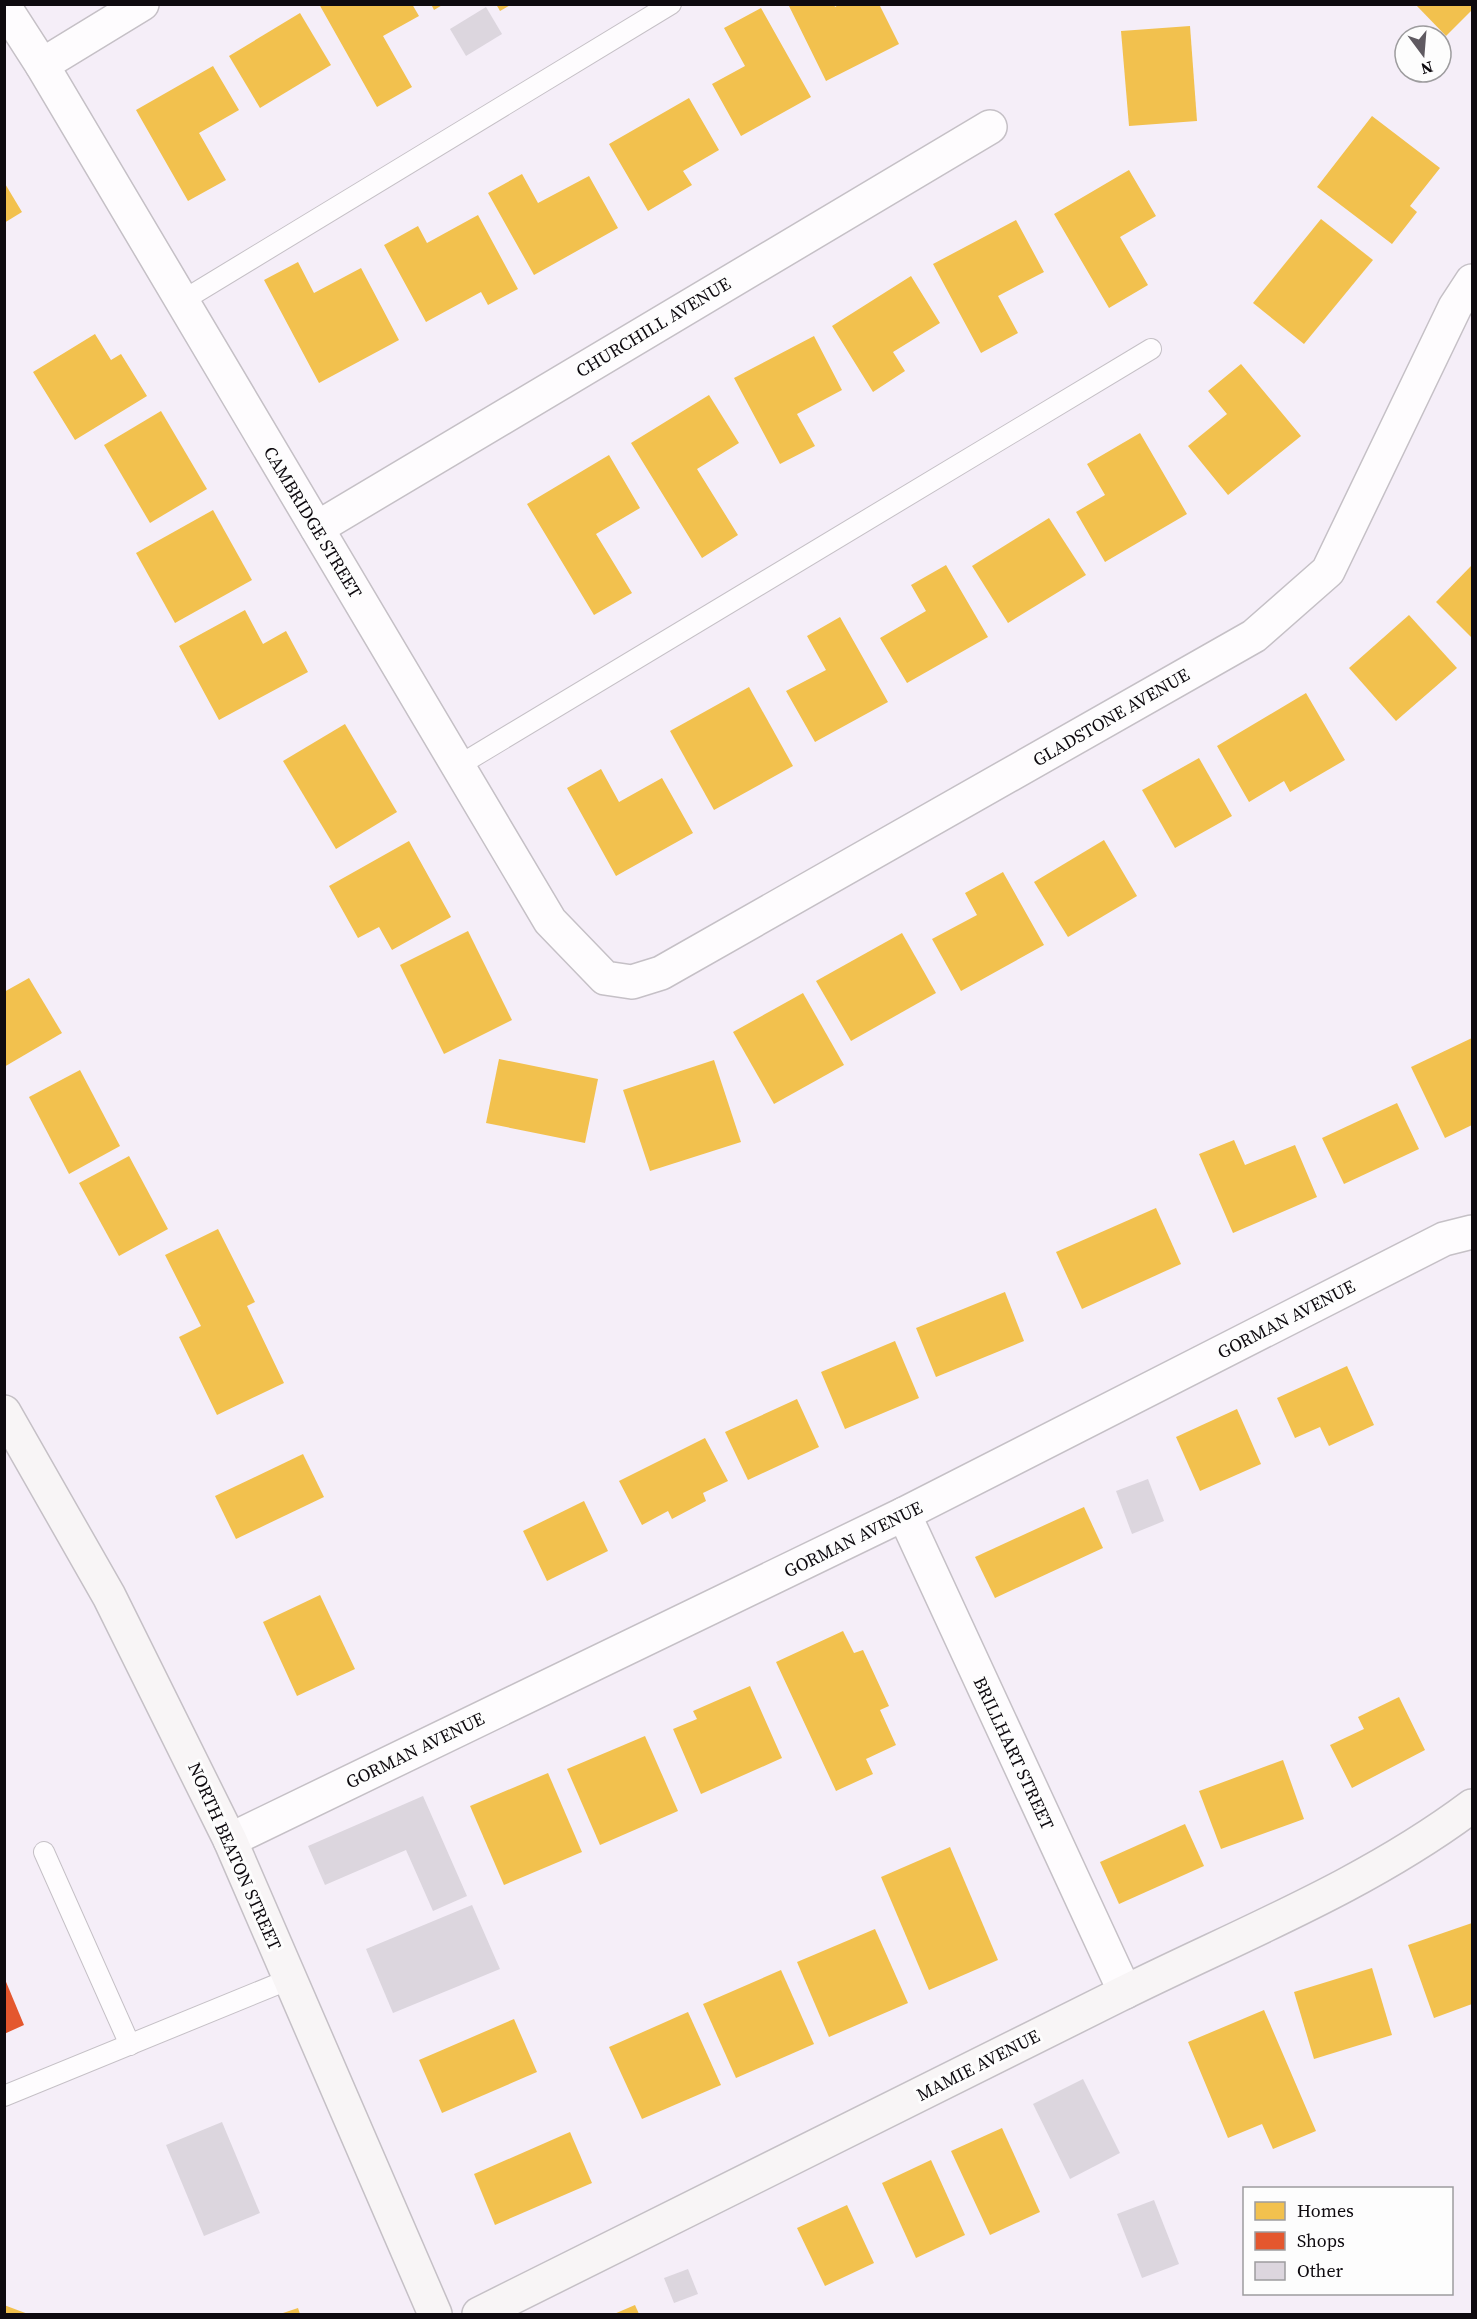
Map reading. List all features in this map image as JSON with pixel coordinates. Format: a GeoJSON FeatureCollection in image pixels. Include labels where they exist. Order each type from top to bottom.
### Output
{"type":"FeatureCollection","features":[{"type":"Feature","properties":{"kind":"street"},"geometry":{"type":"LineString","coordinates":[[42,65],[142,4]]}},
{"type":"Feature","properties":{"kind":"street","name":"CAMBRIDGE STREET"},"geometry":{"type":"LineString","coordinates":[[4,6],[42,65],[550,921],[596,970]]}},
{"type":"Feature","properties":{"kind":"street","name":"CHURCHILL AVENUE"},"geometry":{"type":"LineString","coordinates":[[317,528],[990,127]]}},
{"type":"Feature","properties":{"kind":"street","name":"GLADSTONE AVENUE"},"geometry":{"type":"LineString","coordinates":[[596,970],[605,978],[632,982],[662,973],[1254,636],[1328,571],[1455,307],[1473,281]]}},
{"type":"Feature","properties":{"kind":"street","name":"GORMAN AVENUE"},"geometry":{"type":"LineString","coordinates":[[230,1840],[904,1514],[1444,1239],[1473,1232]]}},
{"type":"Feature","properties":{"kind":"street","name":"NORTH BEATON STREET"},"geometry":{"type":"LineString","coordinates":[[4,1412],[109,1596],[230,1840],[435,2314]]}},
{"type":"Feature","properties":{"kind":"street","name":"BRILLHART STREET"},"geometry":{"type":"LineString","coordinates":[[904,1514],[1125,1992]]}},
{"type":"Feature","properties":{"kind":"street","name":"MAMIE AVENUE"},"geometry":{"type":"LineString","coordinates":[[479,2314],[1125,1992],[1355,1881],[1449,1824],[1473,1806]]}},
{"type":"Feature","properties":{"kind":"lane"},"geometry":{"type":"LineString","coordinates":[[182,301],[671,4]]}},
{"type":"Feature","properties":{"kind":"lane"},"geometry":{"type":"LineString","coordinates":[[458,766],[1151,349]]}},
{"type":"Feature","properties":{"kind":"lane"},"geometry":{"type":"LineString","coordinates":[[44,1852],[130,2045]]}},
{"type":"Feature","properties":{"kind":"lane"},"geometry":{"type":"LineString","coordinates":[[4,2096],[290,1979]]}},
{"type":"Feature","properties":{"kind":"building: Homes"},"geometry":{"type":"Polygon","coordinates":[[[319,4],[412,4],[419,16],[383,36],[412,87],[377,107],[319,4]]]}},
{"type":"Feature","properties":{"kind":"building: Homes"},"geometry":{"type":"Polygon","coordinates":[[[431,4],[444,4],[434,10],[431,4]]]}},
{"type":"Feature","properties":{"kind":"building: Homes"},"geometry":{"type":"Polygon","coordinates":[[[496,4],[512,4],[500,11],[496,4]]]}},
{"type":"Feature","properties":{"kind":"building: Homes"},"geometry":{"type":"Polygon","coordinates":[[[788,4],[834,4],[835,7],[840,4],[879,4],[899,44],[826,81],[788,4]]]}},
{"type":"Feature","properties":{"kind":"building: Homes"},"geometry":{"type":"Polygon","coordinates":[[[1415,4],[1472,4],[1472,10],[1453,29],[1453,24],[1434,24],[1415,4]]]}},
{"type":"Feature","properties":{"kind":"building: Homes"},"geometry":{"type":"Polygon","coordinates":[[[761,8],[811,97],[741,136],[712,84],[745,66],[724,28],[761,8]]]}},
{"type":"Feature","properties":{"kind":"building: Homes"},"geometry":{"type":"Polygon","coordinates":[[[300,13],[331,65],[260,108],[229,56],[300,13]]]}},
{"type":"Feature","properties":{"kind":"building: Homes"},"geometry":{"type":"Polygon","coordinates":[[[1190,26],[1197,121],[1129,126],[1121,31],[1190,26]]]}},
{"type":"Feature","properties":{"kind":"building: Homes"},"geometry":{"type":"Polygon","coordinates":[[[213,66],[239,110],[199,133],[226,180],[188,201],[136,110],[213,66]]]}},
{"type":"Feature","properties":{"kind":"building: Homes"},"geometry":{"type":"Polygon","coordinates":[[[689,98],[719,150],[683,171],[692,185],[648,211],[609,144],[689,98]]]}},
{"type":"Feature","properties":{"kind":"building: Homes"},"geometry":{"type":"Polygon","coordinates":[[[1372,116],[1440,168],[1410,206],[1417,212],[1392,244],[1317,187],[1372,116]]]}},
{"type":"Feature","properties":{"kind":"building: Homes"},"geometry":{"type":"Polygon","coordinates":[[[1129,170],[1156,216],[1120,237],[1148,285],[1109,308],[1054,214],[1129,170]]]}},
{"type":"Feature","properties":{"kind":"building: Homes"},"geometry":{"type":"Polygon","coordinates":[[[522,174],[538,203],[589,176],[618,228],[534,275],[488,193],[522,174]]]}},
{"type":"Feature","properties":{"kind":"building: Homes"},"geometry":{"type":"Polygon","coordinates":[[[4,182],[22,212],[4,223],[4,182]]]}},
{"type":"Feature","properties":{"kind":"building: Homes"},"geometry":{"type":"Polygon","coordinates":[[[478,215],[518,289],[488,305],[481,292],[426,322],[384,245],[418,226],[427,243],[478,215]]]}},
{"type":"Feature","properties":{"kind":"building: Homes"},"geometry":{"type":"Polygon","coordinates":[[[1321,219],[1373,260],[1304,344],[1253,303],[1321,219]]]}},
{"type":"Feature","properties":{"kind":"building: Homes"},"geometry":{"type":"Polygon","coordinates":[[[1016,220],[1044,272],[998,296],[1018,333],[981,353],[933,264],[1016,220]]]}},
{"type":"Feature","properties":{"kind":"building: Homes"},"geometry":{"type":"Polygon","coordinates":[[[298,262],[314,293],[361,268],[399,340],[319,383],[264,280],[298,262]]]}},
{"type":"Feature","properties":{"kind":"building: Homes"},"geometry":{"type":"Polygon","coordinates":[[[911,276],[940,323],[893,352],[905,371],[873,392],[832,326],[911,276]]]}},
{"type":"Feature","properties":{"kind":"building: Homes"},"geometry":{"type":"Polygon","coordinates":[[[95,334],[111,360],[121,354],[147,396],[75,440],[33,372],[95,334]]]}},
{"type":"Feature","properties":{"kind":"building: Homes"},"geometry":{"type":"Polygon","coordinates":[[[814,336],[842,390],[797,414],[815,446],[780,464],[734,378],[814,336]]]}},
{"type":"Feature","properties":{"kind":"building: Homes"},"geometry":{"type":"Polygon","coordinates":[[[1241,364],[1301,436],[1228,495],[1188,446],[1227,414],[1208,391],[1241,364]]]}},
{"type":"Feature","properties":{"kind":"building: Homes"},"geometry":{"type":"Polygon","coordinates":[[[709,395],[739,443],[697,469],[738,535],[702,558],[631,443],[709,395]]]}},
{"type":"Feature","properties":{"kind":"building: Homes"},"geometry":{"type":"Polygon","coordinates":[[[161,411],[207,489],[150,523],[104,445],[161,411]]]}},
{"type":"Feature","properties":{"kind":"building: Homes"},"geometry":{"type":"Polygon","coordinates":[[[1140,433],[1187,514],[1105,562],[1076,512],[1105,495],[1087,464],[1140,433]]]}},
{"type":"Feature","properties":{"kind":"building: Homes"},"geometry":{"type":"Polygon","coordinates":[[[609,455],[640,508],[596,534],[632,593],[594,615],[527,504],[609,455]]]}},
{"type":"Feature","properties":{"kind":"building: Homes"},"geometry":{"type":"Polygon","coordinates":[[[213,510],[252,580],[175,623],[136,553],[213,510]]]}},
{"type":"Feature","properties":{"kind":"building: Homes"},"geometry":{"type":"Polygon","coordinates":[[[1049,518],[1086,575],[1008,623],[972,566],[1049,518]]]}},
{"type":"Feature","properties":{"kind":"building: Homes"},"geometry":{"type":"Polygon","coordinates":[[[946,565],[988,637],[907,683],[880,638],[926,611],[911,585],[946,565]]]}},
{"type":"Feature","properties":{"kind":"building: Homes"},"geometry":{"type":"Polygon","coordinates":[[[1472,565],[1472,638],[1436,602],[1472,565]]]}},
{"type":"Feature","properties":{"kind":"building: Homes"},"geometry":{"type":"Polygon","coordinates":[[[245,610],[263,644],[286,631],[308,672],[219,720],[179,646],[245,610]]]}},
{"type":"Feature","properties":{"kind":"building: Homes"},"geometry":{"type":"Polygon","coordinates":[[[1409,615],[1457,668],[1396,721],[1349,668],[1409,615]]]}},
{"type":"Feature","properties":{"kind":"building: Homes"},"geometry":{"type":"Polygon","coordinates":[[[840,617],[888,702],[815,742],[786,691],[826,670],[807,636],[840,617]]]}},
{"type":"Feature","properties":{"kind":"building: Homes"},"geometry":{"type":"Polygon","coordinates":[[[749,687],[793,766],[714,810],[670,731],[749,687]]]}},
{"type":"Feature","properties":{"kind":"building: Homes"},"geometry":{"type":"Polygon","coordinates":[[[1306,693],[1345,760],[1290,792],[1284,781],[1249,802],[1217,746],[1306,693]]]}},
{"type":"Feature","properties":{"kind":"building: Homes"},"geometry":{"type":"Polygon","coordinates":[[[345,724],[397,812],[336,849],[283,761],[345,724]]]}},
{"type":"Feature","properties":{"kind":"building: Homes"},"geometry":{"type":"Polygon","coordinates":[[[1199,758],[1232,816],[1175,848],[1142,790],[1199,758]]]}},
{"type":"Feature","properties":{"kind":"building: Homes"},"geometry":{"type":"Polygon","coordinates":[[[601,769],[619,802],[662,778],[693,833],[616,876],[567,788],[601,769]]]}},
{"type":"Feature","properties":{"kind":"building: Homes"},"geometry":{"type":"Polygon","coordinates":[[[1104,840],[1137,896],[1068,937],[1034,882],[1104,840]]]}},
{"type":"Feature","properties":{"kind":"building: Homes"},"geometry":{"type":"Polygon","coordinates":[[[409,841],[451,917],[392,950],[379,927],[358,938],[329,886],[409,841]]]}},
{"type":"Feature","properties":{"kind":"building: Homes"},"geometry":{"type":"Polygon","coordinates":[[[1003,872],[1044,945],[961,991],[932,939],[977,915],[965,893],[1003,872]]]}},
{"type":"Feature","properties":{"kind":"building: Homes"},"geometry":{"type":"Polygon","coordinates":[[[468,931],[512,1020],[444,1054],[400,965],[468,931]]]}},
{"type":"Feature","properties":{"kind":"building: Homes"},"geometry":{"type":"Polygon","coordinates":[[[902,933],[936,993],[851,1041],[816,981],[902,933]]]}},
{"type":"Feature","properties":{"kind":"building: Homes"},"geometry":{"type":"Polygon","coordinates":[[[29,978],[62,1033],[4,1067],[4,992],[29,978]]]}},
{"type":"Feature","properties":{"kind":"building: Homes"},"geometry":{"type":"Polygon","coordinates":[[[803,993],[844,1065],[774,1104],[733,1032],[803,993]]]}},
{"type":"Feature","properties":{"kind":"building: Homes"},"geometry":{"type":"Polygon","coordinates":[[[1472,1038],[1472,1125],[1445,1138],[1411,1067],[1472,1038]]]}},
{"type":"Feature","properties":{"kind":"building: Homes"},"geometry":{"type":"Polygon","coordinates":[[[499,1059],[598,1079],[585,1143],[486,1123],[499,1059]]]}},
{"type":"Feature","properties":{"kind":"building: Homes"},"geometry":{"type":"Polygon","coordinates":[[[714,1060],[741,1142],[650,1171],[623,1090],[714,1060]]]}},
{"type":"Feature","properties":{"kind":"building: Homes"},"geometry":{"type":"Polygon","coordinates":[[[80,1070],[120,1146],[69,1174],[29,1097],[80,1070]]]}},
{"type":"Feature","properties":{"kind":"building: Homes"},"geometry":{"type":"Polygon","coordinates":[[[1397,1103],[1419,1149],[1344,1184],[1322,1138],[1397,1103]]]}},
{"type":"Feature","properties":{"kind":"building: Homes"},"geometry":{"type":"Polygon","coordinates":[[[1234,1140],[1245,1165],[1295,1145],[1317,1197],[1233,1233],[1199,1154],[1234,1140]]]}},
{"type":"Feature","properties":{"kind":"building: Homes"},"geometry":{"type":"Polygon","coordinates":[[[129,1156],[168,1229],[119,1256],[79,1183],[129,1156]]]}},
{"type":"Feature","properties":{"kind":"building: Homes"},"geometry":{"type":"Polygon","coordinates":[[[1156,1208],[1181,1264],[1082,1309],[1056,1252],[1156,1208]]]}},
{"type":"Feature","properties":{"kind":"building: Homes"},"geometry":{"type":"Polygon","coordinates":[[[218,1229],[255,1302],[247,1306],[284,1383],[217,1415],[179,1337],[201,1326],[165,1255],[218,1229]]]}},
{"type":"Feature","properties":{"kind":"building: Homes"},"geometry":{"type":"Polygon","coordinates":[[[1005,1292],[1024,1341],[936,1377],[916,1328],[1005,1292]]]}},
{"type":"Feature","properties":{"kind":"building: Homes"},"geometry":{"type":"Polygon","coordinates":[[[895,1341],[919,1398],[845,1429],[821,1372],[895,1341]]]}},
{"type":"Feature","properties":{"kind":"building: Homes"},"geometry":{"type":"Polygon","coordinates":[[[1347,1366],[1374,1425],[1329,1446],[1320,1427],[1295,1438],[1277,1398],[1347,1366]]]}},
{"type":"Feature","properties":{"kind":"building: Homes"},"geometry":{"type":"Polygon","coordinates":[[[797,1399],[819,1447],[748,1480],[725,1432],[797,1399]]]}},
{"type":"Feature","properties":{"kind":"building: Homes"},"geometry":{"type":"Polygon","coordinates":[[[1237,1409],[1261,1464],[1200,1491],[1176,1437],[1237,1409]]]}},
{"type":"Feature","properties":{"kind":"building: Homes"},"geometry":{"type":"Polygon","coordinates":[[[705,1438],[728,1481],[703,1493],[706,1501],[672,1519],[668,1511],[642,1525],[619,1481],[705,1438]]]}},
{"type":"Feature","properties":{"kind":"building: Homes"},"geometry":{"type":"Polygon","coordinates":[[[303,1454],[324,1497],[236,1539],[215,1496],[303,1454]]]}},
{"type":"Feature","properties":{"kind":"building: Homes"},"geometry":{"type":"Polygon","coordinates":[[[584,1501],[608,1551],[547,1581],[523,1531],[584,1501]]]}},
{"type":"Feature","properties":{"kind":"building: Homes"},"geometry":{"type":"Polygon","coordinates":[[[1084,1507],[1103,1548],[995,1598],[975,1557],[1084,1507]]]}},
{"type":"Feature","properties":{"kind":"building: Homes"},"geometry":{"type":"Polygon","coordinates":[[[320,1595],[355,1669],[297,1696],[263,1622],[320,1595]]]}},
{"type":"Feature","properties":{"kind":"building: Homes"},"geometry":{"type":"Polygon","coordinates":[[[843,1631],[854,1653],[863,1650],[889,1706],[880,1710],[896,1745],[866,1759],[873,1774],[836,1791],[776,1662],[843,1631]]]}},
{"type":"Feature","properties":{"kind":"building: Homes"},"geometry":{"type":"Polygon","coordinates":[[[750,1686],[782,1758],[701,1794],[673,1729],[697,1719],[693,1711],[750,1686]]]}},
{"type":"Feature","properties":{"kind":"building: Homes"},"geometry":{"type":"Polygon","coordinates":[[[1399,1697],[1425,1750],[1352,1788],[1330,1745],[1364,1729],[1358,1717],[1399,1697]]]}},
{"type":"Feature","properties":{"kind":"building: Homes"},"geometry":{"type":"Polygon","coordinates":[[[645,1736],[678,1811],[600,1845],[567,1769],[645,1736]]]}},
{"type":"Feature","properties":{"kind":"building: Homes"},"geometry":{"type":"Polygon","coordinates":[[[1283,1760],[1304,1819],[1221,1849],[1199,1791],[1283,1760]]]}},
{"type":"Feature","properties":{"kind":"building: Homes"},"geometry":{"type":"Polygon","coordinates":[[[548,1773],[582,1852],[504,1885],[470,1806],[548,1773]]]}},
{"type":"Feature","properties":{"kind":"building: Homes"},"geometry":{"type":"Polygon","coordinates":[[[1185,1824],[1204,1866],[1119,1904],[1100,1862],[1185,1824]]]}},
{"type":"Feature","properties":{"kind":"building: Homes"},"geometry":{"type":"Polygon","coordinates":[[[950,1847],[998,1960],[929,1990],[881,1877],[950,1847]]]}},
{"type":"Feature","properties":{"kind":"building: Homes"},"geometry":{"type":"Polygon","coordinates":[[[1472,1923],[1472,2004],[1434,2018],[1408,1945],[1472,1923]]]}},
{"type":"Feature","properties":{"kind":"building: Homes"},"geometry":{"type":"Polygon","coordinates":[[[875,1929],[908,2003],[829,2037],[797,1962],[875,1929]]]}},
{"type":"Feature","properties":{"kind":"building: Homes"},"geometry":{"type":"Polygon","coordinates":[[[1372,1968],[1392,2035],[1314,2059],[1294,1992],[1372,1968]]]}},
{"type":"Feature","properties":{"kind":"building: Homes"},"geometry":{"type":"Polygon","coordinates":[[[781,1970],[814,2044],[736,2078],[703,2004],[781,1970]]]}},
{"type":"Feature","properties":{"kind":"building: Homes"},"geometry":{"type":"Polygon","coordinates":[[[1264,2010],[1316,2131],[1273,2149],[1262,2124],[1228,2138],[1188,2042],[1264,2010]]]}},
{"type":"Feature","properties":{"kind":"building: Homes"},"geometry":{"type":"Polygon","coordinates":[[[688,2012],[721,2085],[642,2119],[609,2047],[688,2012]]]}},
{"type":"Feature","properties":{"kind":"building: Homes"},"geometry":{"type":"Polygon","coordinates":[[[514,2019],[537,2072],[442,2113],[419,2060],[514,2019]]]}},
{"type":"Feature","properties":{"kind":"building: Homes"},"geometry":{"type":"Polygon","coordinates":[[[1002,2128],[1040,2212],[990,2235],[951,2151],[1002,2128]]]}},
{"type":"Feature","properties":{"kind":"building: Homes"},"geometry":{"type":"Polygon","coordinates":[[[570,2132],[592,2183],[495,2225],[474,2174],[570,2132]]]}},
{"type":"Feature","properties":{"kind":"building: Homes"},"geometry":{"type":"Polygon","coordinates":[[[931,2160],[965,2235],[916,2258],[882,2183],[931,2160]]]}},
{"type":"Feature","properties":{"kind":"building: Homes"},"geometry":{"type":"Polygon","coordinates":[[[847,2205],[874,2263],[825,2286],[797,2228],[847,2205]]]}},
{"type":"Feature","properties":{"kind":"building: Homes"},"geometry":{"type":"Polygon","coordinates":[[[4,2305],[28,2314],[4,2314],[4,2305]]]}},
{"type":"Feature","properties":{"kind":"building: Homes"},"geometry":{"type":"Polygon","coordinates":[[[635,2305],[639,2314],[614,2314],[635,2305]]]}},
{"type":"Feature","properties":{"kind":"building: Homes"},"geometry":{"type":"Polygon","coordinates":[[[298,2308],[300,2314],[280,2314],[298,2308]]]}},
{"type":"Feature","properties":{"kind":"building: Shops"},"geometry":{"type":"Polygon","coordinates":[[[4,1977],[24,2025],[4,2034],[4,1977]]]}},
{"type":"Feature","properties":{"kind":"building: Other"},"geometry":{"type":"Polygon","coordinates":[[[486,7],[502,34],[466,56],[450,29],[486,7]]]}},
{"type":"Feature","properties":{"kind":"building: Other"},"geometry":{"type":"Polygon","coordinates":[[[1148,1479],[1164,1521],[1132,1534],[1116,1491],[1148,1479]]]}},
{"type":"Feature","properties":{"kind":"building: Other"},"geometry":{"type":"Polygon","coordinates":[[[423,1796],[467,1896],[433,1911],[406,1850],[325,1885],[308,1846],[423,1796]]]}},
{"type":"Feature","properties":{"kind":"building: Other"},"geometry":{"type":"Polygon","coordinates":[[[472,1905],[500,1969],[393,2013],[366,1949],[472,1905]]]}},
{"type":"Feature","properties":{"kind":"building: Other"},"geometry":{"type":"Polygon","coordinates":[[[1083,2079],[1120,2153],[1070,2179],[1033,2104],[1083,2079]]]}},
{"type":"Feature","properties":{"kind":"building: Other"},"geometry":{"type":"Polygon","coordinates":[[[222,2122],[260,2213],[204,2236],[166,2145],[222,2122]]]}},
{"type":"Feature","properties":{"kind":"building: Other"},"geometry":{"type":"Polygon","coordinates":[[[1154,2200],[1179,2264],[1142,2278],[1117,2214],[1154,2200]]]}},
{"type":"Feature","properties":{"kind":"building: Other"},"geometry":{"type":"Polygon","coordinates":[[[688,2269],[698,2294],[674,2303],[664,2278],[688,2269]]]}}]}
